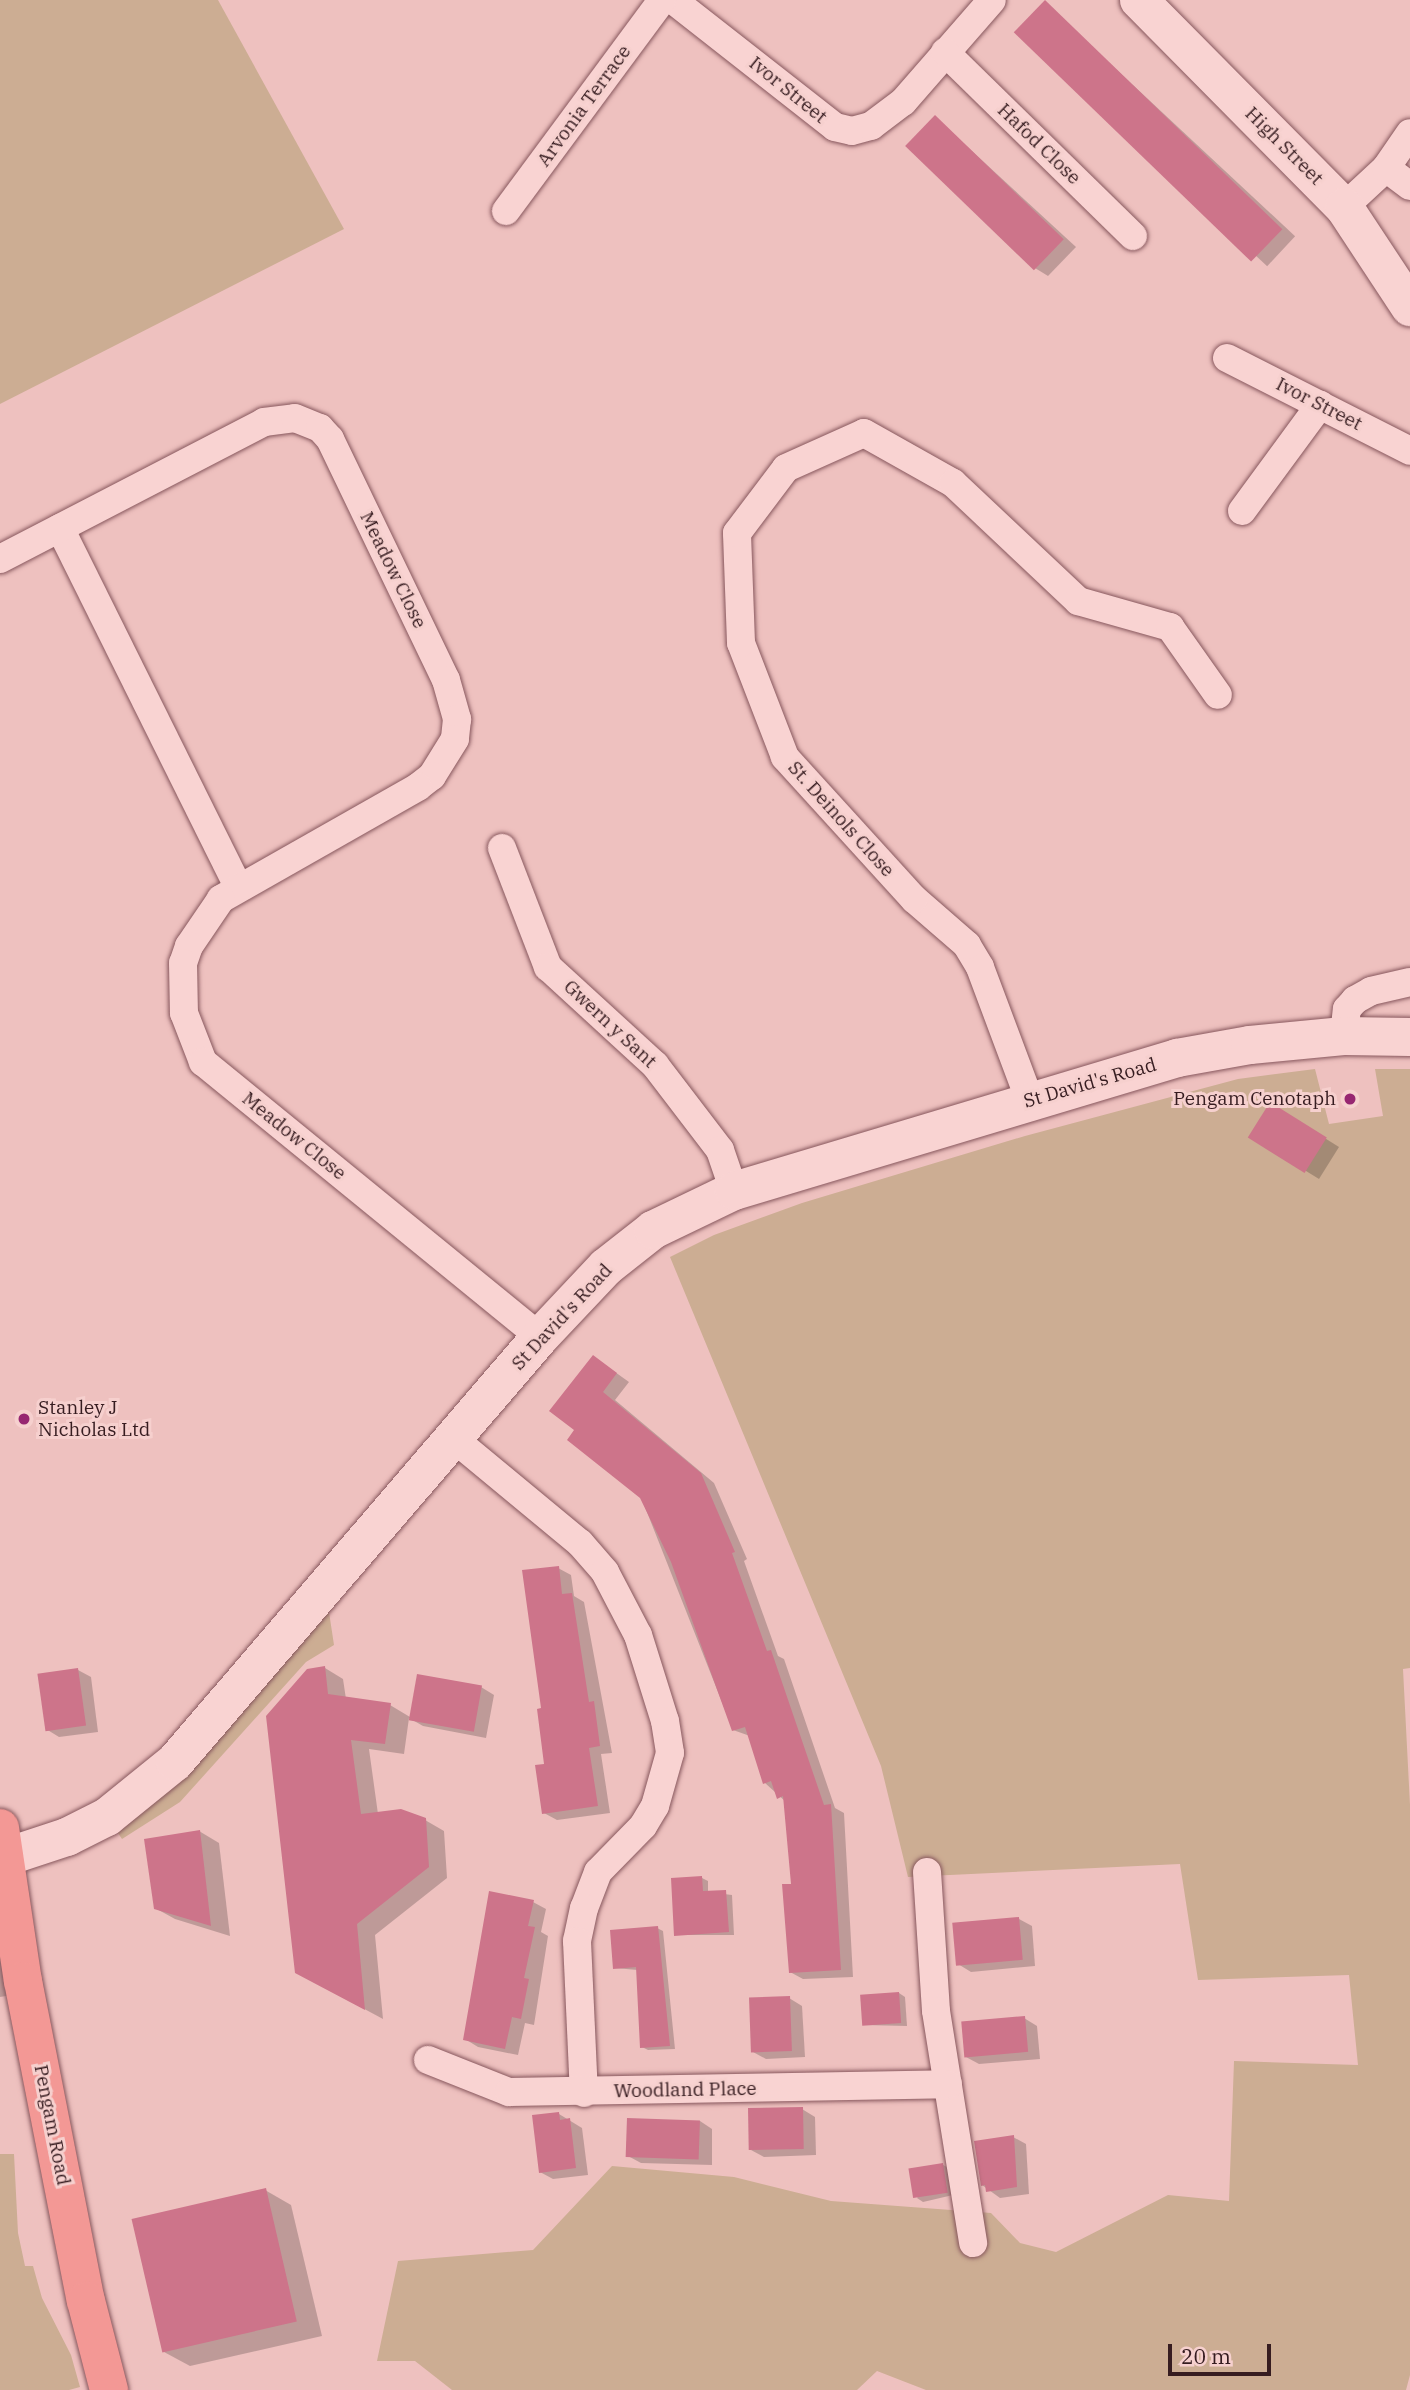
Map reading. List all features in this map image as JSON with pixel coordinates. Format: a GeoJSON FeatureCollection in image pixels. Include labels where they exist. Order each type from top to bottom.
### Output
{"type":"FeatureCollection","features":[{"type":"Feature","properties":{"kind":"main road","name":"High Street"},"geometry":{"type":"LineString","coordinates":[[1139,0],[1344,207],[1410,307]]}},
{"type":"Feature","properties":{"kind":"main road","name":"St David's Road"},"geometry":{"type":"LineString","coordinates":[[2,1848],[107,1817],[174,1762],[540,1337],[606,1266],[653,1230],[734,1191],[1177,1058],[1250,1045],[1344,1036],[1410,1037]]}},
{"type":"Feature","properties":{"kind":"main road","name":"Pengam Road"},"geometry":{"type":"LineString","coordinates":[[2,1848],[26,1994],[86,2301],[109,2390]]}},
{"type":"Feature","properties":{"kind":"street","name":"Arvonia Terrace"},"geometry":{"type":"LineString","coordinates":[[506,211],[662,0]]}},
{"type":"Feature","properties":{"kind":"street","name":"Ivor Street"},"geometry":{"type":"LineString","coordinates":[[673,0],[835,127],[852,131],[872,126],[903,102],[992,0]]}},
{"type":"Feature","properties":{"kind":"street","name":"Hafod Close"},"geometry":{"type":"LineString","coordinates":[[944,52],[1133,236]]}},
{"type":"Feature","properties":{"kind":"street"},"geometry":{"type":"LineString","coordinates":[[1344,207],[1386,168],[1410,133]]}},
{"type":"Feature","properties":{"kind":"street"},"geometry":{"type":"LineString","coordinates":[[1386,168],[1410,186]]}},
{"type":"Feature","properties":{"kind":"street","name":"Ivor Street"},"geometry":{"type":"LineString","coordinates":[[1227,358],[1410,451]]}},
{"type":"Feature","properties":{"kind":"street"},"geometry":{"type":"LineString","coordinates":[[1242,511],[1320,405]]}},
{"type":"Feature","properties":{"kind":"street","name":"Meadow Close"},"geometry":{"type":"LineString","coordinates":[[0,559],[264,422],[295,418],[320,428],[330,439],[446,680],[457,719],[455,739],[432,776],[418,787],[238,886],[205,918],[183,963],[184,1013],[203,1062],[540,1337]]}},
{"type":"Feature","properties":{"kind":"street","name":"St. Deinols Close"},"geometry":{"type":"LineString","coordinates":[[1030,1101],[980,967],[967,945],[914,900],[785,757],[741,643],[737,533],[786,468],[864,433],[953,483],[1078,601],[1170,628],[1218,695]]}},
{"type":"Feature","properties":{"kind":"street"},"geometry":{"type":"LineString","coordinates":[[60,528],[238,886]]}},
{"type":"Feature","properties":{"kind":"street","name":"Gwern y Sant"},"geometry":{"type":"LineString","coordinates":[[502,848],[548,967],[654,1065],[720,1150],[734,1191]]}},
{"type":"Feature","properties":{"kind":"street"},"geometry":{"type":"LineString","coordinates":[[1344,1036],[1347,1010],[1355,1000],[1371,991],[1410,982]]}},
{"type":"Feature","properties":{"kind":"street"},"geometry":{"type":"LineString","coordinates":[[453,1438],[580,1543],[605,1572],[638,1635],[665,1721],[670,1753],[655,1806],[643,1826],[598,1872],[584,1908],[577,1941],[584,2093]]}},
{"type":"Feature","properties":{"kind":"street"},"geometry":{"type":"LineString","coordinates":[[927,1872],[936,2011],[974,2243]]}},
{"type":"Feature","properties":{"kind":"street","name":"Woodland Place"},"geometry":{"type":"LineString","coordinates":[[428,2060],[509,2092],[584,2093],[948,2084]]}},
{"type":"Feature","properties":{"kind":"shaded area"},"geometry":{"type":"Polygon","coordinates":[[[0,0],[218,0],[344,229],[0,404],[0,0]]]}},
{"type":"Feature","properties":{"kind":"shaded area"},"geometry":{"type":"Polygon","coordinates":[[[1315,1069],[1329,1124],[1383,1116],[1375,1069],[1410,1069],[1410,1668],[1403,1669],[1410,1805],[1410,2375],[1406,2390],[926,2390],[877,2371],[857,2390],[452,2390],[415,2361],[377,2361],[398,2261],[533,2250],[612,2166],[734,2177],[831,2201],[991,2213],[1020,2243],[1056,2252],[1168,2195],[1229,2201],[1234,2061],[1358,2065],[1349,1975],[1198,1980],[1180,1864],[908,1877],[881,1766],[670,1257],[714,1235],[802,1203],[1025,1136],[1238,1079],[1315,1069]]]}},
{"type":"Feature","properties":{"kind":"shaded area"},"geometry":{"type":"Polygon","coordinates":[[[329,1612],[334,1645],[306,1662],[180,1802],[122,1839],[118,1833],[187,1774],[329,1612]]]}},
{"type":"Feature","properties":{"kind":"shaded area"},"geometry":{"type":"Polygon","coordinates":[[[0,2154],[14,2154],[18,2233],[25,2266],[33,2266],[42,2298],[71,2355],[80,2387],[69,2390],[0,2390],[0,2154]]]}},
{"type":"Feature","properties":{"kind":"building"},"geometry":{"type":"Polygon","coordinates":[[[1045,0],[1282,229],[1251,262],[1014,32],[1045,0]]]}},
{"type":"Feature","properties":{"kind":"building"},"geometry":{"type":"Polygon","coordinates":[[[935,115],[1064,239],[1034,270],[905,146],[935,115]]]}},
{"type":"Feature","properties":{"kind":"building"},"geometry":{"type":"Polygon","coordinates":[[[1270,1102],[1327,1138],[1305,1173],[1248,1138],[1270,1102]]]}},
{"type":"Feature","properties":{"kind":"building"},"geometry":{"type":"Polygon","coordinates":[[[593,1355],[617,1373],[603,1392],[701,1473],[735,1552],[732,1553],[767,1651],[771,1650],[824,1805],[831,1804],[841,1970],[789,1973],[782,1884],[791,1884],[783,1796],[777,1799],[771,1781],[763,1784],[745,1727],[732,1731],[671,1562],[640,1498],[567,1440],[574,1430],[549,1411],[593,1355]]]}},
{"type":"Feature","properties":{"kind":"building"},"geometry":{"type":"Polygon","coordinates":[[[559,1566],[562,1594],[572,1593],[589,1702],[594,1701],[600,1746],[589,1748],[598,1806],[542,1814],[535,1765],[544,1764],[537,1709],[541,1708],[522,1570],[559,1566]]]}},
{"type":"Feature","properties":{"kind":"building"},"geometry":{"type":"Polygon","coordinates":[[[325,1666],[328,1694],[391,1703],[385,1744],[351,1740],[361,1814],[401,1809],[426,1818],[429,1867],[357,1924],[365,2010],[295,1973],[266,1716],[307,1669],[325,1666]]]}},
{"type":"Feature","properties":{"kind":"building"},"geometry":{"type":"Polygon","coordinates":[[[78,1668],[86,1725],[45,1731],[37,1674],[78,1668]]]}},
{"type":"Feature","properties":{"kind":"building"},"geometry":{"type":"Polygon","coordinates":[[[417,1674],[482,1685],[474,1732],[409,1720],[417,1674]]]}},
{"type":"Feature","properties":{"kind":"building"},"geometry":{"type":"Polygon","coordinates":[[[200,1830],[211,1926],[154,1909],[144,1839],[200,1830]]]}},
{"type":"Feature","properties":{"kind":"building"},"geometry":{"type":"Polygon","coordinates":[[[702,1876],[703,1891],[726,1890],[729,1932],[674,1936],[671,1878],[702,1876]]]}},
{"type":"Feature","properties":{"kind":"building"},"geometry":{"type":"Polygon","coordinates":[[[489,1891],[534,1900],[528,1926],[535,1927],[524,1978],[529,1979],[521,2019],[512,2017],[505,2049],[463,2040],[489,1891]]]}},
{"type":"Feature","properties":{"kind":"building"},"geometry":{"type":"Polygon","coordinates":[[[1019,1917],[1023,1960],[956,1966],[952,1923],[1019,1917]]]}},
{"type":"Feature","properties":{"kind":"building"},"geometry":{"type":"Polygon","coordinates":[[[658,1926],[670,2046],[640,2048],[636,1967],[613,1969],[610,1930],[658,1926]]]}},
{"type":"Feature","properties":{"kind":"building"},"geometry":{"type":"Polygon","coordinates":[[[899,1992],[901,2023],[862,2026],[860,1995],[899,1992]]]}},
{"type":"Feature","properties":{"kind":"building"},"geometry":{"type":"Polygon","coordinates":[[[790,1996],[792,2051],[751,2052],[749,1997],[790,1996]]]}},
{"type":"Feature","properties":{"kind":"building"},"geometry":{"type":"Polygon","coordinates":[[[1025,2016],[1028,2052],[964,2057],[961,2022],[1025,2016]]]}},
{"type":"Feature","properties":{"kind":"building"},"geometry":{"type":"Polygon","coordinates":[[[803,2107],[804,2149],[749,2150],[748,2108],[803,2107]]]}},
{"type":"Feature","properties":{"kind":"building"},"geometry":{"type":"Polygon","coordinates":[[[559,2112],[560,2120],[570,2118],[576,2168],[539,2173],[532,2115],[559,2112]]]}},
{"type":"Feature","properties":{"kind":"building"},"geometry":{"type":"Polygon","coordinates":[[[627,2118],[700,2121],[699,2160],[626,2157],[627,2118]]]}},
{"type":"Feature","properties":{"kind":"building"},"geometry":{"type":"Polygon","coordinates":[[[1014,2135],[1017,2187],[986,2192],[985,2185],[981,2186],[974,2141],[1014,2135]]]}},
{"type":"Feature","properties":{"kind":"building"},"geometry":{"type":"Polygon","coordinates":[[[943,2163],[948,2193],[913,2198],[908,2168],[943,2163]]]}},
{"type":"Feature","properties":{"kind":"building"},"geometry":{"type":"Polygon","coordinates":[[[266,2188],[297,2321],[162,2353],[132,2219],[266,2188]]]}},
{"type":"Feature","properties":{"kind":"place","name":"Pengam Cenotaph"},"geometry":{"type":"Point","coordinates":[1350,1099]}},
{"type":"Feature","properties":{"kind":"place","name":"Stanley J Nicholas Ltd"},"geometry":{"type":"Point","coordinates":[24,1419]}}]}
